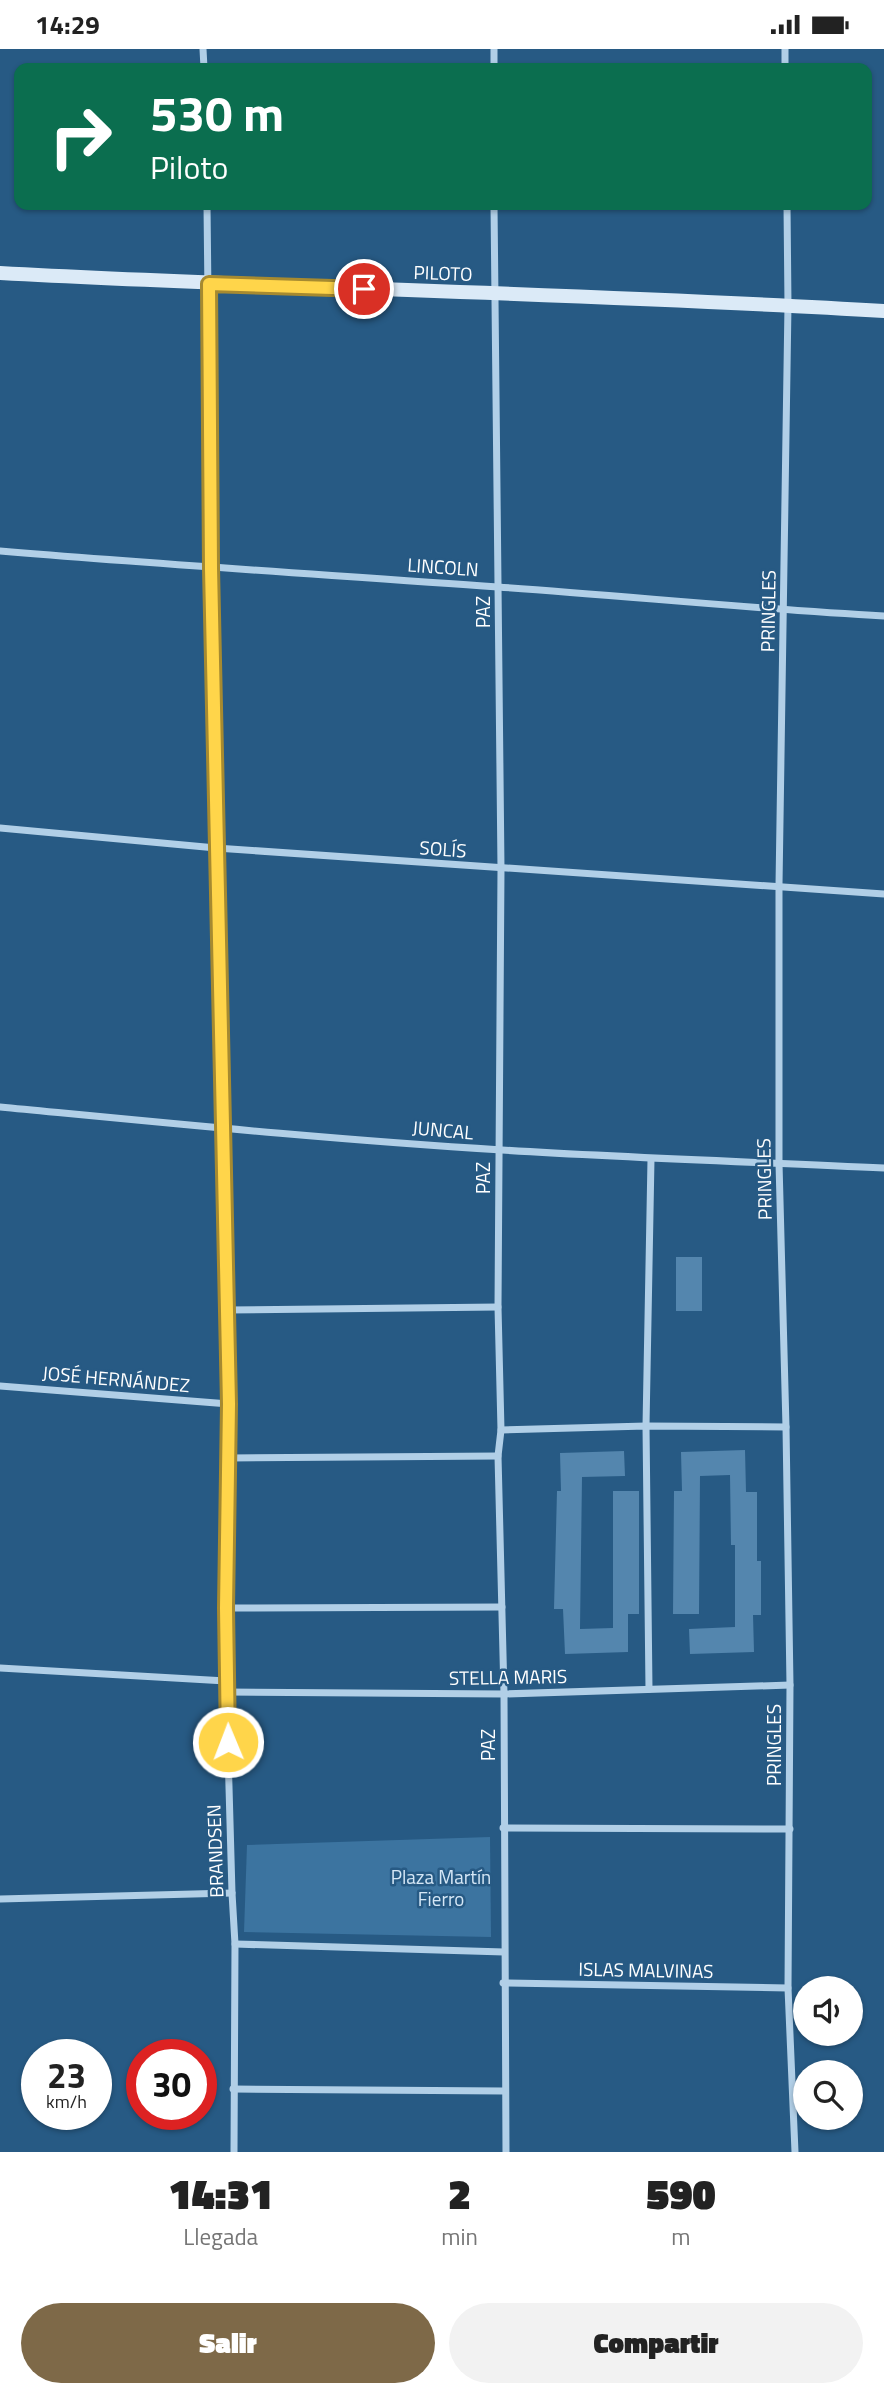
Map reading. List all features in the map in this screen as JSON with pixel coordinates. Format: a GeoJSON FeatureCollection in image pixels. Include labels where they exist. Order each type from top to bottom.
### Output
{"type":"FeatureCollection","features":[{"type":"Feature","properties":{"kind":"main road","name":"PILOTO"},"geometry":{"type":"LineString","coordinates":[[0,273],[884,311]]}},
{"type":"Feature","properties":{"kind":"street","name":"BRANDSEN"},"geometry":{"type":"LineString","coordinates":[[207,210],[216,848],[225,1129],[229,1404],[226,1692],[235,1944],[234,2152]]}},
{"type":"Feature","properties":{"kind":"street","name":"PAZ"},"geometry":{"type":"LineString","coordinates":[[494,210],[501,869],[498,1307],[501,1430],[498,1455],[504,1694],[503,1983],[506,2152]]}},
{"type":"Feature","properties":{"kind":"street","name":"PRINGLES"},"geometry":{"type":"LineString","coordinates":[[787,210],[779,885],[779,1163],[790,1685],[788,1988],[795,2152]]}},
{"type":"Feature","properties":{"kind":"street","name":"LINCOLN"},"geometry":{"type":"LineString","coordinates":[[0,551],[499,587],[784,611],[884,616]]}},
{"type":"Feature","properties":{"kind":"street","name":"SOLÍS"},"geometry":{"type":"LineString","coordinates":[[0,828],[216,848],[884,894]]}},
{"type":"Feature","properties":{"kind":"street","name":"JUNCAL"},"geometry":{"type":"LineString","coordinates":[[0,1107],[225,1129],[499,1150],[884,1168]]}},
{"type":"Feature","properties":{"kind":"street"},"geometry":{"type":"LineString","coordinates":[[649,1689],[646,1426],[651,1159]]}},
{"type":"Feature","properties":{"kind":"street"},"geometry":{"type":"LineString","coordinates":[[227,1310],[498,1307]]}},
{"type":"Feature","properties":{"kind":"street","name":"JOSÉ HERNÁNDEZ"},"geometry":{"type":"LineString","coordinates":[[0,1386],[229,1404]]}},
{"type":"Feature","properties":{"kind":"street"},"geometry":{"type":"LineString","coordinates":[[501,1430],[646,1426],[786,1427]]}},
{"type":"Feature","properties":{"kind":"street"},"geometry":{"type":"LineString","coordinates":[[229,1458],[498,1455]]}},
{"type":"Feature","properties":{"kind":"street"},"geometry":{"type":"LineString","coordinates":[[226,1608],[502,1607]]}},
{"type":"Feature","properties":{"kind":"street"},"geometry":{"type":"LineString","coordinates":[[0,1668],[226,1681]]}},
{"type":"Feature","properties":{"kind":"street","name":"STELLA MARIS"},"geometry":{"type":"LineString","coordinates":[[226,1692],[504,1694],[790,1685]]}},
{"type":"Feature","properties":{"kind":"street"},"geometry":{"type":"LineString","coordinates":[[503,1828],[790,1829]]}},
{"type":"Feature","properties":{"kind":"street"},"geometry":{"type":"LineString","coordinates":[[0,1899],[232,1893]]}},
{"type":"Feature","properties":{"kind":"street"},"geometry":{"type":"LineString","coordinates":[[235,1944],[504,1952]]}},
{"type":"Feature","properties":{"kind":"street","name":"ISLAS MALVINAS"},"geometry":{"type":"LineString","coordinates":[[503,1983],[788,1988]]}},
{"type":"Feature","properties":{"kind":"street"},"geometry":{"type":"LineString","coordinates":[[233,2089],[504,2091]]}},
{"type":"Feature","properties":{"kind":"green space","name":"Plaza Martín Fierro"},"geometry":{"type":"Polygon","coordinates":[[[490,1837],[491,1937],[244,1932],[247,1845],[490,1837]]]}},
{"type":"Feature","properties":{"kind":"building"},"geometry":{"type":"Polygon","coordinates":[[[676,1257],[702,1257],[702,1311],[676,1311],[676,1257]]]}},
{"type":"Feature","properties":{"kind":"building"},"geometry":{"type":"Polygon","coordinates":[[[745,1450],[746,1492],[757,1492],[757,1561],[761,1561],[761,1615],[753,1615],[754,1652],[690,1654],[689,1629],[735,1627],[735,1545],[731,1545],[730,1475],[700,1476],[699,1614],[673,1614],[674,1491],[682,1491],[681,1452],[745,1450]]]}},
{"type":"Feature","properties":{"kind":"building"},"geometry":{"type":"Polygon","coordinates":[[[624,1451],[625,1476],[582,1477],[580,1629],[613,1628],[613,1491],[639,1491],[639,1614],[628,1614],[628,1652],[565,1654],[563,1609],[554,1609],[557,1491],[561,1491],[560,1453],[624,1451]]]}},
{"type":"Feature","properties":{"kind":"route"},"geometry":{"type":"LineString","coordinates":[[228,1742],[226,1608],[229,1404],[225,1129],[216,848],[209,284],[364,289]]}}]}
